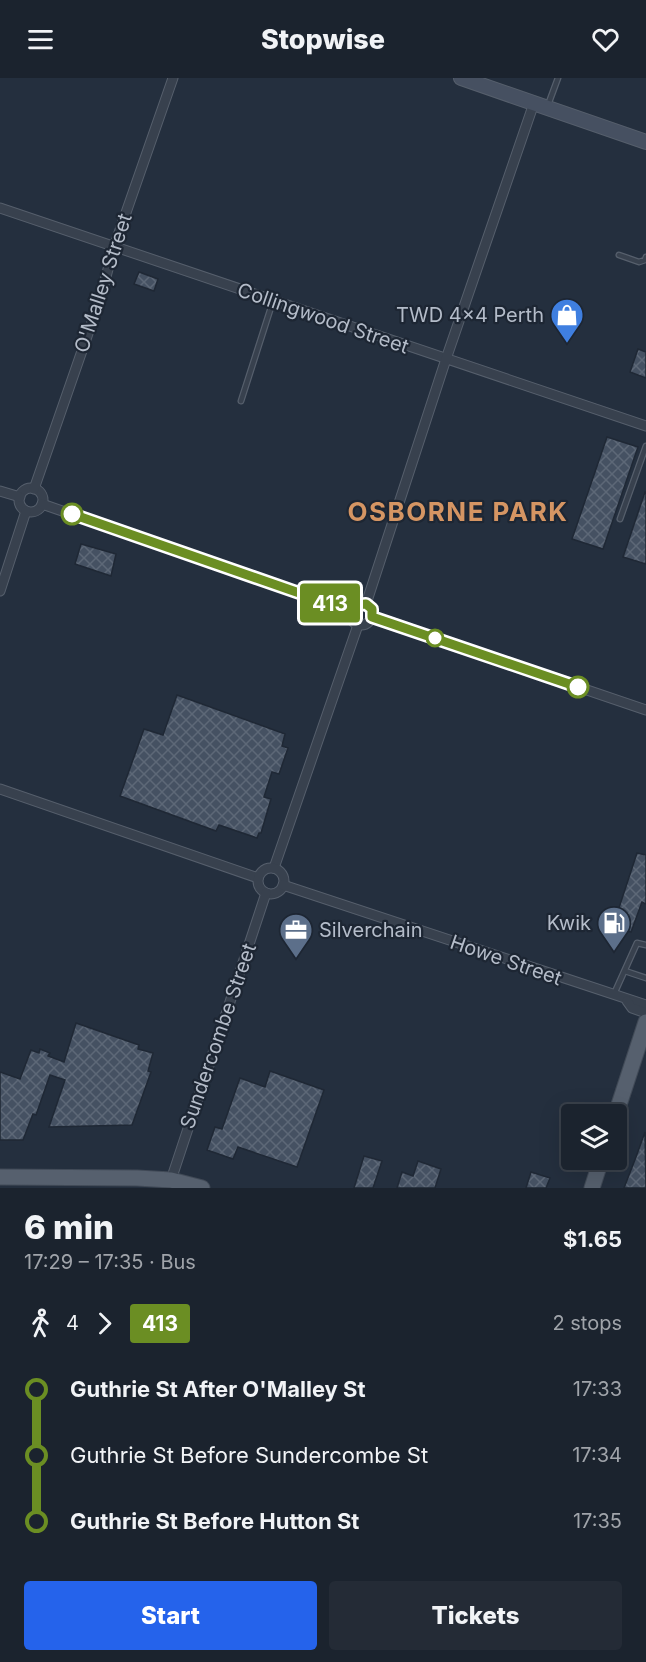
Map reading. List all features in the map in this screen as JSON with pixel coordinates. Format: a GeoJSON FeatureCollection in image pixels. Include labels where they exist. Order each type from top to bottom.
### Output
{"type":"FeatureCollection","features":[{"type":"Feature","properties":{"kind":"main road"},"geometry":{"type":"LineString","coordinates":[[461,78],[646,142]]}},
{"type":"Feature","properties":{"kind":"main road"},"geometry":{"type":"LineString","coordinates":[[619,1104],[646,1022]]}},
{"type":"Feature","properties":{"kind":"main road"},"geometry":{"type":"LineString","coordinates":[[592,1188],[598,1170]]}},
{"type":"Feature","properties":{"kind":"main road"},"geometry":{"type":"LineString","coordinates":[[0,1177],[171,1180],[187,1186],[202,1188]]}},
{"type":"Feature","properties":{"kind":"street","name":"O'Malley Street"},"geometry":{"type":"LineString","coordinates":[[34,489],[173,78]]}},
{"type":"Feature","properties":{"kind":"street"},"geometry":{"type":"LineString","coordinates":[[366,604],[446,360],[541,105]]}},
{"type":"Feature","properties":{"kind":"street","name":"Collingwood Street"},"geometry":{"type":"LineString","coordinates":[[0,208],[646,426]]}},
{"type":"Feature","properties":{"kind":"street"},"geometry":{"type":"LineString","coordinates":[[34,489],[40,493],[42,504],[34,512],[26,511],[21,507],[20,497],[24,491],[34,489]]}},
{"type":"Feature","properties":{"kind":"street"},"geometry":{"type":"LineString","coordinates":[[0,491],[20,497]]}},
{"type":"Feature","properties":{"kind":"street"},"geometry":{"type":"LineString","coordinates":[[42,504],[351,611]]}},
{"type":"Feature","properties":{"kind":"street"},"geometry":{"type":"LineString","coordinates":[[0,591],[26,511]]}},
{"type":"Feature","properties":{"kind":"street"},"geometry":{"type":"LineString","coordinates":[[366,604],[372,609],[372,617],[366,625],[358,625],[351,620],[351,611],[355,605],[366,604]]}},
{"type":"Feature","properties":{"kind":"street"},"geometry":{"type":"LineString","coordinates":[[372,617],[646,710]]}},
{"type":"Feature","properties":{"kind":"street"},"geometry":{"type":"LineString","coordinates":[[274,868],[358,625]]}},
{"type":"Feature","properties":{"kind":"street"},"geometry":{"type":"LineString","coordinates":[[0,789],[258,878]]}},
{"type":"Feature","properties":{"kind":"street"},"geometry":{"type":"LineString","coordinates":[[274,868],[282,875],[283,885],[278,891],[266,893],[260,888],[258,878],[266,869],[274,868]]}},
{"type":"Feature","properties":{"kind":"street","name":"Howe Street"},"geometry":{"type":"LineString","coordinates":[[283,885],[627,1001],[646,1005]]}},
{"type":"Feature","properties":{"kind":"street","name":"Sundercombe Street"},"geometry":{"type":"LineString","coordinates":[[171,1180],[266,893]]}},
{"type":"Feature","properties":{"kind":"street","name":"Howe Street"},"geometry":{"type":"LineString","coordinates":[[627,1001],[632,1008],[646,1013]]}},
{"type":"Feature","properties":{"kind":"lane"},"geometry":{"type":"LineString","coordinates":[[541,105],[558,78]]}},
{"type":"Feature","properties":{"kind":"lane"},"geometry":{"type":"LineString","coordinates":[[619,255],[639,262],[645,260],[646,257]]}},
{"type":"Feature","properties":{"kind":"lane"},"geometry":{"type":"LineString","coordinates":[[242,401],[273,301]]}},
{"type":"Feature","properties":{"kind":"lane"},"geometry":{"type":"LineString","coordinates":[[620,519],[646,446]]}},
{"type":"Feature","properties":{"kind":"lane"},"geometry":{"type":"LineString","coordinates":[[614,996],[637,943],[646,945]]}},
{"type":"Feature","properties":{"kind":"lane"},"geometry":{"type":"LineString","coordinates":[[625,970],[646,978]]}},
{"type":"Feature","properties":{"kind":"building"},"geometry":{"type":"Polygon","coordinates":[[[139,272],[158,279],[154,291],[134,284],[139,272]]]}},
{"type":"Feature","properties":{"kind":"building"},"geometry":{"type":"Polygon","coordinates":[[[638,349],[646,352],[646,378],[630,372],[638,349]]]}},
{"type":"Feature","properties":{"kind":"building"},"geometry":{"type":"Polygon","coordinates":[[[607,437],[638,447],[603,549],[572,539],[607,437]]]}},
{"type":"Feature","properties":{"kind":"building"},"geometry":{"type":"Polygon","coordinates":[[[646,492],[646,564],[623,557],[646,492]]]}},
{"type":"Feature","properties":{"kind":"building"},"geometry":{"type":"Polygon","coordinates":[[[81,544],[116,554],[111,576],[75,564],[81,544]]]}},
{"type":"Feature","properties":{"kind":"building"},"geometry":{"type":"Polygon","coordinates":[[[177,695],[285,734],[282,746],[288,748],[279,774],[272,772],[264,797],[271,799],[261,833],[257,838],[219,825],[216,831],[120,796],[144,729],[163,735],[177,695]]]}},
{"type":"Feature","properties":{"kind":"building"},"geometry":{"type":"Polygon","coordinates":[[[637,853],[646,855],[646,904],[642,902],[631,932],[613,926],[637,853]]]}},
{"type":"Feature","properties":{"kind":"building"},"geometry":{"type":"Polygon","coordinates":[[[76,1023],[139,1045],[138,1049],[153,1053],[148,1071],[151,1072],[132,1125],[49,1127],[65,1080],[50,1075],[36,1115],[33,1114],[23,1140],[0,1140],[0,1072],[20,1079],[31,1050],[39,1053],[40,1049],[50,1053],[48,1056],[64,1062],[76,1023]]]}},
{"type":"Feature","properties":{"kind":"building"},"geometry":{"type":"Polygon","coordinates":[[[270,1071],[324,1090],[297,1167],[238,1147],[233,1159],[207,1150],[215,1127],[222,1129],[240,1078],[265,1087],[270,1071]]]}},
{"type":"Feature","properties":{"kind":"building"},"geometry":{"type":"Polygon","coordinates":[[[645,1132],[646,1188],[624,1188],[636,1157],[645,1132]]]}},
{"type":"Feature","properties":{"kind":"building"},"geometry":{"type":"Polygon","coordinates":[[[364,1156],[382,1161],[373,1188],[354,1188],[364,1156]]]}},
{"type":"Feature","properties":{"kind":"building"},"geometry":{"type":"Polygon","coordinates":[[[418,1161],[441,1169],[435,1188],[397,1188],[402,1172],[413,1176],[418,1161]]]}},
{"type":"Feature","properties":{"kind":"building"},"geometry":{"type":"Polygon","coordinates":[[[531,1172],[550,1178],[546,1188],[526,1188],[531,1172]]]}},
{"type":"Feature","properties":{"kind":"bus line","name":"413"},"geometry":{"type":"LineString","coordinates":[[72,514],[351,611],[358,603],[366,604],[372,609],[372,617],[578,687]]}},
{"type":"Feature","properties":{"kind":"place","name":"TWD 4x4 Perth"},"geometry":{"type":"Point","coordinates":[567,344]}},
{"type":"Feature","properties":{"kind":"place","name":"Kwik"},"geometry":{"type":"Point","coordinates":[614,952]}},
{"type":"Feature","properties":{"kind":"place","name":"Silverchain"},"geometry":{"type":"Point","coordinates":[296,959]}},
{"type":"Feature","properties":{"kind":"district","name":"OSBORNE PARK"},"geometry":{"type":"Point","coordinates":[458,511]}}]}
